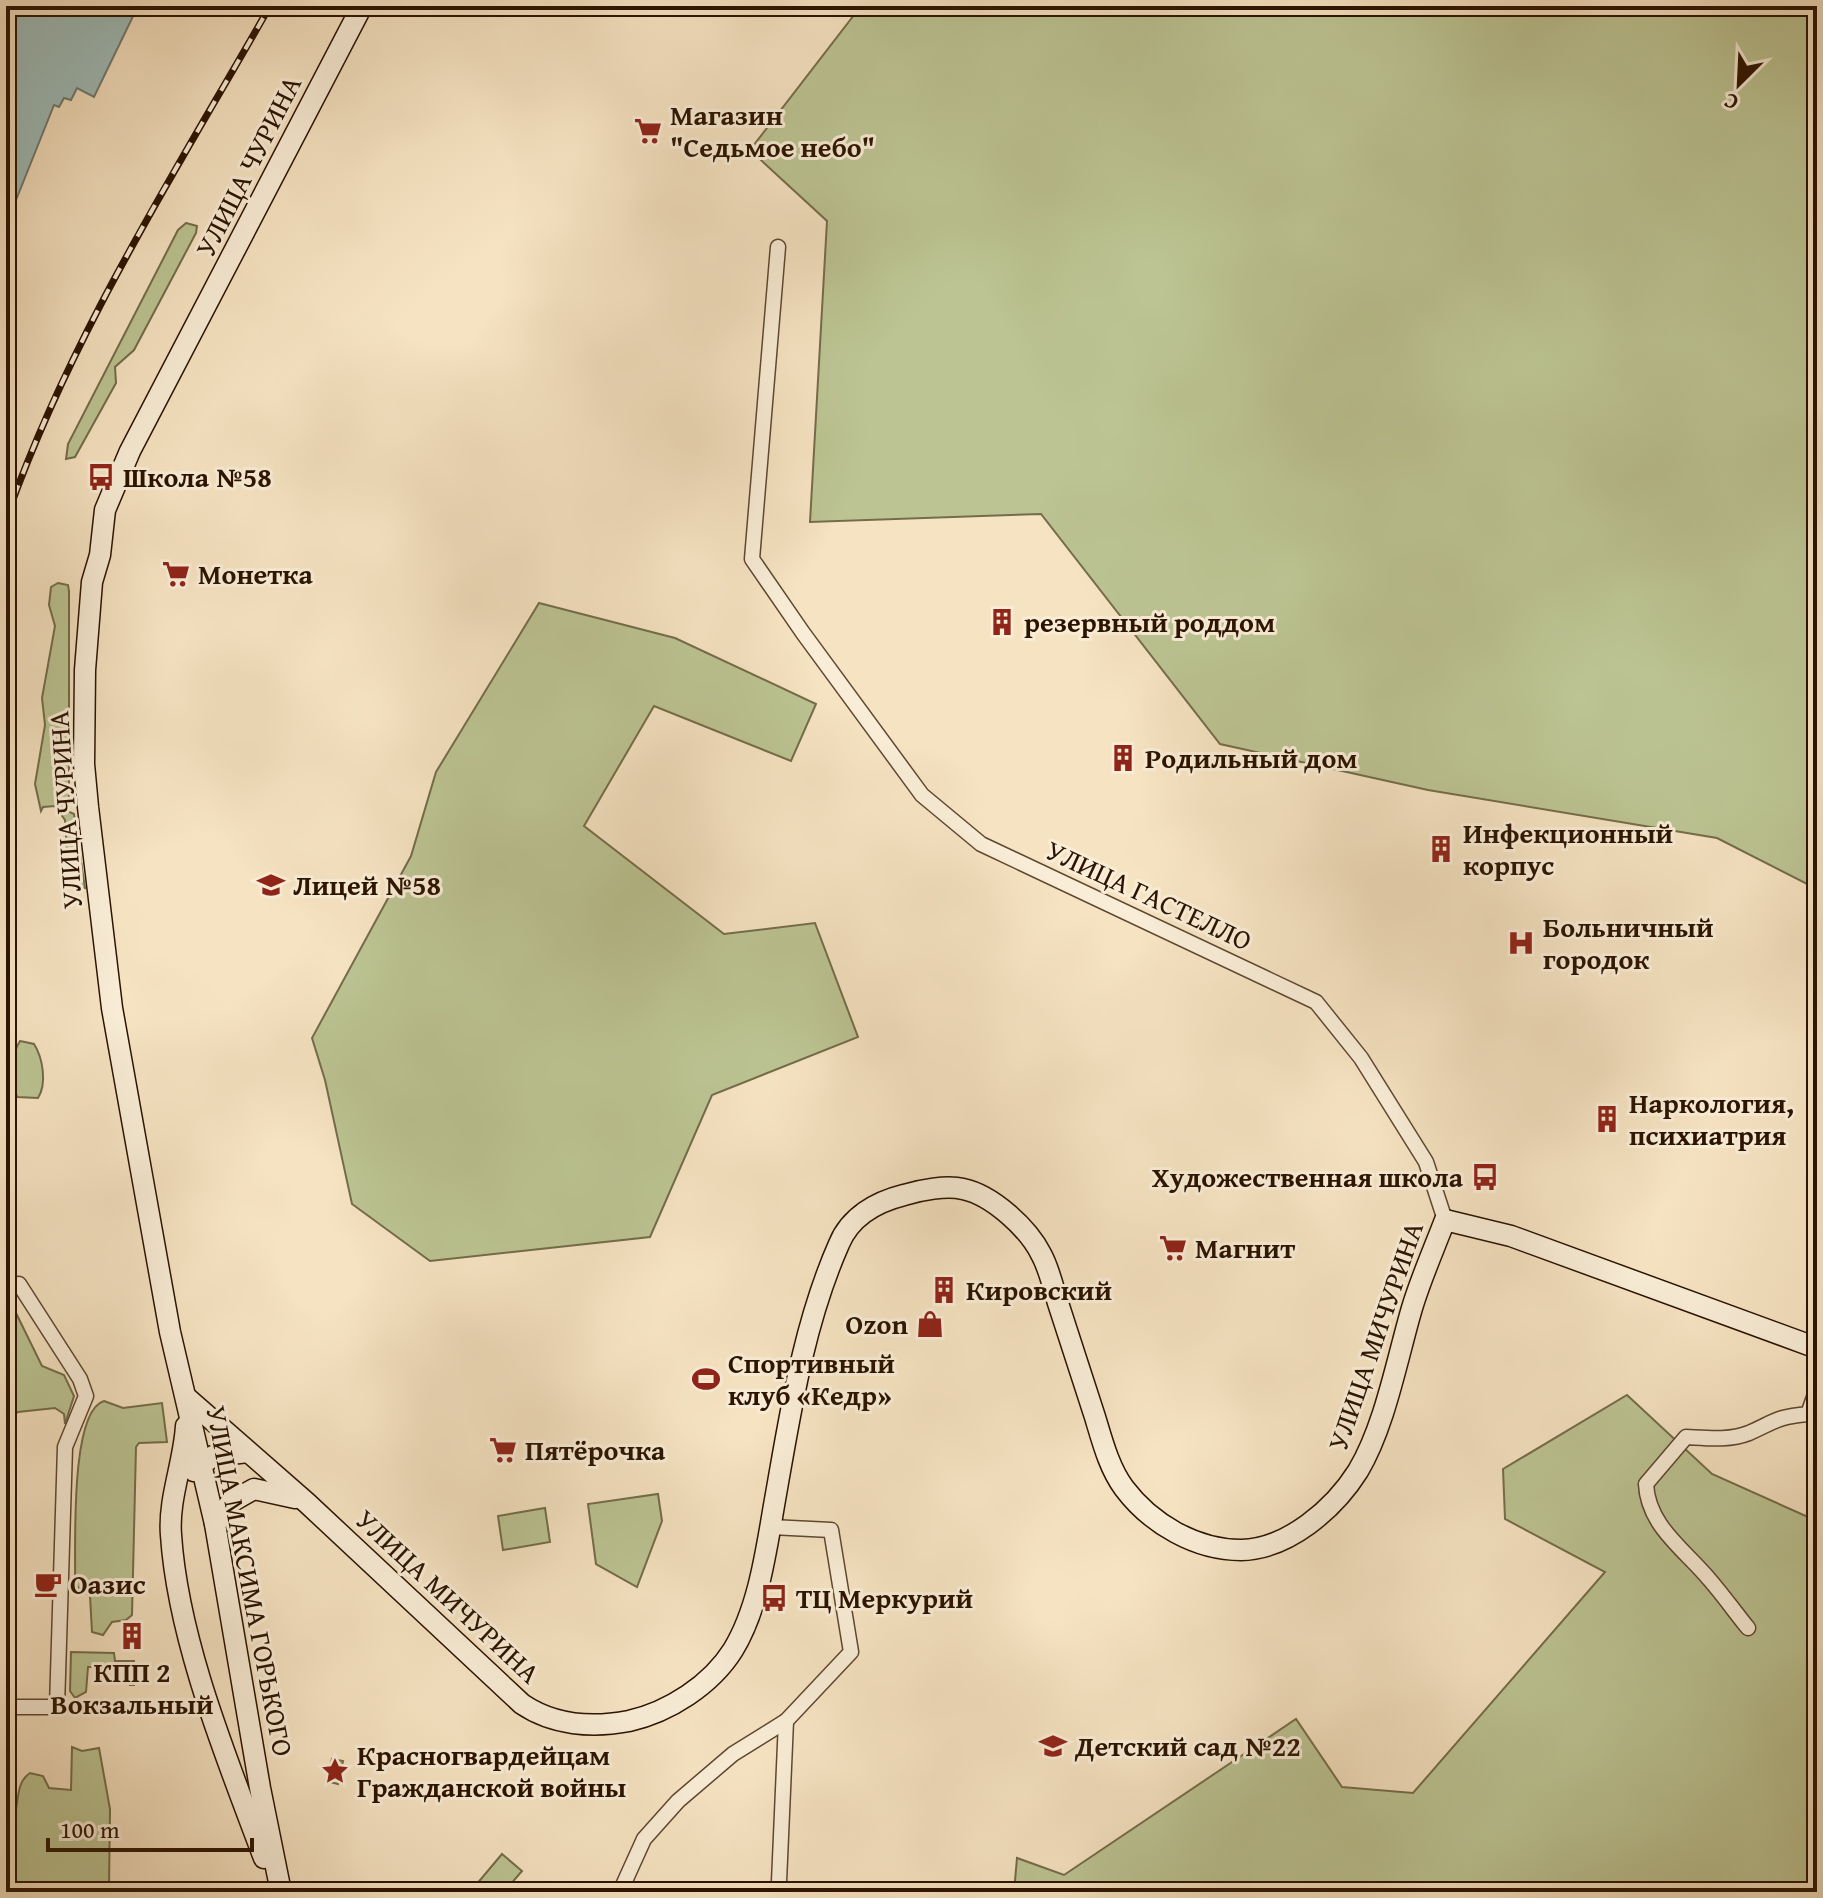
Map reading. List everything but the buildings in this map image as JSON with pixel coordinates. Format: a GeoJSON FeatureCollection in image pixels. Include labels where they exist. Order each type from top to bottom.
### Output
{"type":"FeatureCollection","features":[{"type":"Feature","properties":{"kind":"street","name":"УЛИЦА ЧУРИНА"},"geometry":{"type":"LineString","coordinates":[[187,1398],[170,1332],[112,1008],[88,807],[85,670],[92,582],[100,555],[105,510],[130,451],[362,6]]}},
{"type":"Feature","properties":{"kind":"street","name":"УЛИЦА ГАСТЕЛЛО"},"geometry":{"type":"LineString","coordinates":[[778,247],[752,559],[922,795],[981,844],[1316,1002],[1361,1058],[1426,1162],[1445,1220]]}},
{"type":"Feature","properties":{"kind":"street","name":"УЛИЦА МИЧУРИНА"},"geometry":{"type":"LineString","coordinates":[[187,1398],[307,1503],[522,1704],[535,1712],[569,1723],[618,1723],[657,1713],[700,1686],[731,1653],[749,1616],[771,1527],[805,1342],[823,1279],[845,1229],[881,1201],[915,1192],[963,1188],[1015,1221],[1042,1255],[1106,1451],[1122,1486],[1156,1519],[1187,1538],[1217,1550],[1253,1550],[1291,1536],[1326,1509],[1357,1471],[1373,1440],[1413,1303],[1445,1220],[1511,1236],[1817,1348]]}},
{"type":"Feature","properties":{"kind":"street"},"geometry":{"type":"LineString","coordinates":[[6,1707],[57,1707],[65,1447],[86,1396],[80,1379],[19,1284]]}},
{"type":"Feature","properties":{"kind":"street"},"geometry":{"type":"LineString","coordinates":[[1748,1628],[1708,1578],[1680,1551],[1647,1506],[1646,1484],[1686,1437],[1719,1439],[1747,1433],[1774,1418],[1808,1414],[1817,1389]]}},
{"type":"Feature","properties":{"kind":"street","name":"УЛИЦА МАКСИМА ГОРЬКОГО"},"geometry":{"type":"LineString","coordinates":[[187,1398],[215,1524],[279,1892]]}},
{"type":"Feature","properties":{"kind":"street","name":"УЛИЦА МАКСИМА ГОРЬКОГО"},"geometry":{"type":"LineString","coordinates":[[187,1398],[184,1453],[170,1532],[179,1589],[207,1693],[238,1788],[279,1892]]}},
{"type":"Feature","properties":{"kind":"street"},"geometry":{"type":"LineString","coordinates":[[177,1493],[202,1463],[226,1453],[248,1452]]}},
{"type":"Feature","properties":{"kind":"street"},"geometry":{"type":"LineString","coordinates":[[215,1524],[231,1502],[254,1489],[307,1503]]}},
{"type":"Feature","properties":{"kind":"street"},"geometry":{"type":"LineString","coordinates":[[620,1892],[644,1839],[678,1801],[733,1754],[786,1721],[851,1652],[831,1530],[771,1527]]}},
{"type":"Feature","properties":{"kind":"street"},"geometry":{"type":"LineString","coordinates":[[783,1892],[779,1882],[786,1721]]}},
{"type":"Feature","properties":{"kind":"street","name":"УЛИЦА МАКСИМА ГОРЬКОГО"},"geometry":{"type":"LineString","coordinates":[[238,1788],[251,1796],[260,1788]]}},
{"type":"Feature","properties":{"kind":"green space"},"geometry":{"type":"Polygon","coordinates":[[[861,6],[1817,6],[1817,889],[1717,838],[1428,790],[1220,744],[1041,514],[810,522],[827,221],[750,150],[861,6]]]}},
{"type":"Feature","properties":{"kind":"green space"},"geometry":{"type":"Polygon","coordinates":[[[186,223],[197,226],[196,233],[134,350],[115,367],[116,383],[75,457],[66,459],[68,444],[178,230],[186,223]]]}},
{"type":"Feature","properties":{"kind":"green space"},"geometry":{"type":"Polygon","coordinates":[[[58,583],[68,585],[69,591],[69,808],[65,810],[74,814],[85,888],[69,885],[65,820],[55,806],[43,807],[41,811],[35,784],[45,725],[42,698],[55,626],[49,605],[51,587],[58,583]]]}},
{"type":"Feature","properties":{"kind":"green space"},"geometry":{"type":"Polygon","coordinates":[[[539,603],[675,638],[816,704],[791,761],[654,706],[584,826],[724,934],[815,923],[858,1037],[712,1095],[650,1237],[430,1261],[352,1204],[325,1080],[312,1038],[411,856],[436,772],[539,603]]]}},
{"type":"Feature","properties":{"kind":"green space"},"geometry":{"type":"Polygon","coordinates":[[[20,1041],[34,1044],[40,1056],[43,1078],[38,1098],[17,1097],[13,1068],[20,1041]]]}},
{"type":"Feature","properties":{"kind":"green space"},"geometry":{"type":"Polygon","coordinates":[[[15,1311],[42,1366],[64,1375],[74,1396],[65,1424],[64,1414],[55,1408],[18,1412],[9,1419],[6,1436],[6,1312],[15,1311]]]}},
{"type":"Feature","properties":{"kind":"green space"},"geometry":{"type":"Polygon","coordinates":[[[1627,1395],[1712,1474],[1817,1521],[1817,1892],[1014,1892],[1017,1858],[1064,1875],[1296,1719],[1342,1787],[1413,1793],[1605,1572],[1505,1519],[1503,1469],[1627,1395]]]}},
{"type":"Feature","properties":{"kind":"green space"},"geometry":{"type":"Polygon","coordinates":[[[104,1401],[123,1408],[162,1403],[167,1442],[139,1443],[136,1447],[132,1615],[126,1620],[112,1622],[103,1635],[92,1632],[90,1596],[75,1585],[75,1544],[77,1484],[85,1429],[93,1410],[104,1401]]]}},
{"type":"Feature","properties":{"kind":"green space"},"geometry":{"type":"Polygon","coordinates":[[[658,1494],[662,1521],[637,1587],[596,1564],[588,1504],[658,1494]]]}},
{"type":"Feature","properties":{"kind":"green space"},"geometry":{"type":"Polygon","coordinates":[[[545,1508],[550,1542],[503,1550],[498,1516],[545,1508]]]}},
{"type":"Feature","properties":{"kind":"green space"},"geometry":{"type":"Polygon","coordinates":[[[71,1652],[114,1653],[115,1661],[134,1661],[134,1685],[130,1685],[127,1667],[88,1667],[86,1692],[75,1698],[70,1691],[71,1652]]]}},
{"type":"Feature","properties":{"kind":"green space"},"geometry":{"type":"Polygon","coordinates":[[[72,1747],[82,1751],[99,1748],[110,1809],[109,1890],[113,1892],[33,1889],[6,1892],[6,1824],[11,1823],[14,1817],[21,1783],[30,1773],[43,1776],[49,1788],[71,1790],[72,1747]]]}},
{"type":"Feature","properties":{"kind":"green space"},"geometry":{"type":"Polygon","coordinates":[[[332,1759],[343,1761],[338,1784],[326,1781],[332,1759]]]}},
{"type":"Feature","properties":{"kind":"green space"},"geometry":{"type":"Polygon","coordinates":[[[502,1854],[522,1871],[504,1892],[470,1892],[502,1854]]]}},
{"type":"Feature","properties":{"kind":"water"},"geometry":{"type":"Polygon","coordinates":[[[6,6],[138,6],[94,97],[77,88],[71,100],[64,98],[59,107],[54,105],[6,225],[6,6]]]}},
{"type":"Feature","properties":{"kind":"railway"},"geometry":{"type":"LineString","coordinates":[[6,519],[32,451],[93,320],[126,256],[270,6]]}},
{"type":"Feature","properties":{"kind":"place","name":"Магазин \"Седьмое небо\""},"geometry":{"type":"Point","coordinates":[648,131]}},
{"type":"Feature","properties":{"kind":"place","name":"Школа №58"},"geometry":{"type":"Point","coordinates":[101,477]}},
{"type":"Feature","properties":{"kind":"place","name":"Монетка"},"geometry":{"type":"Point","coordinates":[176,574]}},
{"type":"Feature","properties":{"kind":"place","name":"резервный роддом"},"geometry":{"type":"Point","coordinates":[1002,622]}},
{"type":"Feature","properties":{"kind":"place","name":"Родильный дом"},"geometry":{"type":"Point","coordinates":[1123,758]}},
{"type":"Feature","properties":{"kind":"place","name":"Инфекционный корпус"},"geometry":{"type":"Point","coordinates":[1441,849]}},
{"type":"Feature","properties":{"kind":"place","name":"Лицей №58"},"geometry":{"type":"Point","coordinates":[271,885]}},
{"type":"Feature","properties":{"kind":"place","name":"Больничный городок"},"geometry":{"type":"Point","coordinates":[1521,943]}},
{"type":"Feature","properties":{"kind":"place","name":"Наркология, психиатрия"},"geometry":{"type":"Point","coordinates":[1607,1119]}},
{"type":"Feature","properties":{"kind":"place","name":"Художественная школа"},"geometry":{"type":"Point","coordinates":[1485,1177]}},
{"type":"Feature","properties":{"kind":"place","name":"Магнит"},"geometry":{"type":"Point","coordinates":[1173,1248]}},
{"type":"Feature","properties":{"kind":"place","name":"Кировский"},"geometry":{"type":"Point","coordinates":[944,1290]}},
{"type":"Feature","properties":{"kind":"place","name":"Ozon"},"geometry":{"type":"Point","coordinates":[930,1324]}},
{"type":"Feature","properties":{"kind":"place","name":"Спортивный клуб «Кедр»"},"geometry":{"type":"Point","coordinates":[706,1379]}},
{"type":"Feature","properties":{"kind":"place","name":"Пятёрочка"},"geometry":{"type":"Point","coordinates":[503,1450]}},
{"type":"Feature","properties":{"kind":"place","name":"Оазис"},"geometry":{"type":"Point","coordinates":[48,1584]}},
{"type":"Feature","properties":{"kind":"place","name":"ТЦ Меркурий"},"geometry":{"type":"Point","coordinates":[774,1598]}},
{"type":"Feature","properties":{"kind":"place","name":"КПП 2 Вокзальный"},"geometry":{"type":"Point","coordinates":[132,1636]}},
{"type":"Feature","properties":{"kind":"place","name":"Детский сад №22"},"geometry":{"type":"Point","coordinates":[1053,1746]}},
{"type":"Feature","properties":{"kind":"place","name":"Красногвардейцам Гражданской войны"},"geometry":{"type":"Point","coordinates":[335,1771]}}]}
